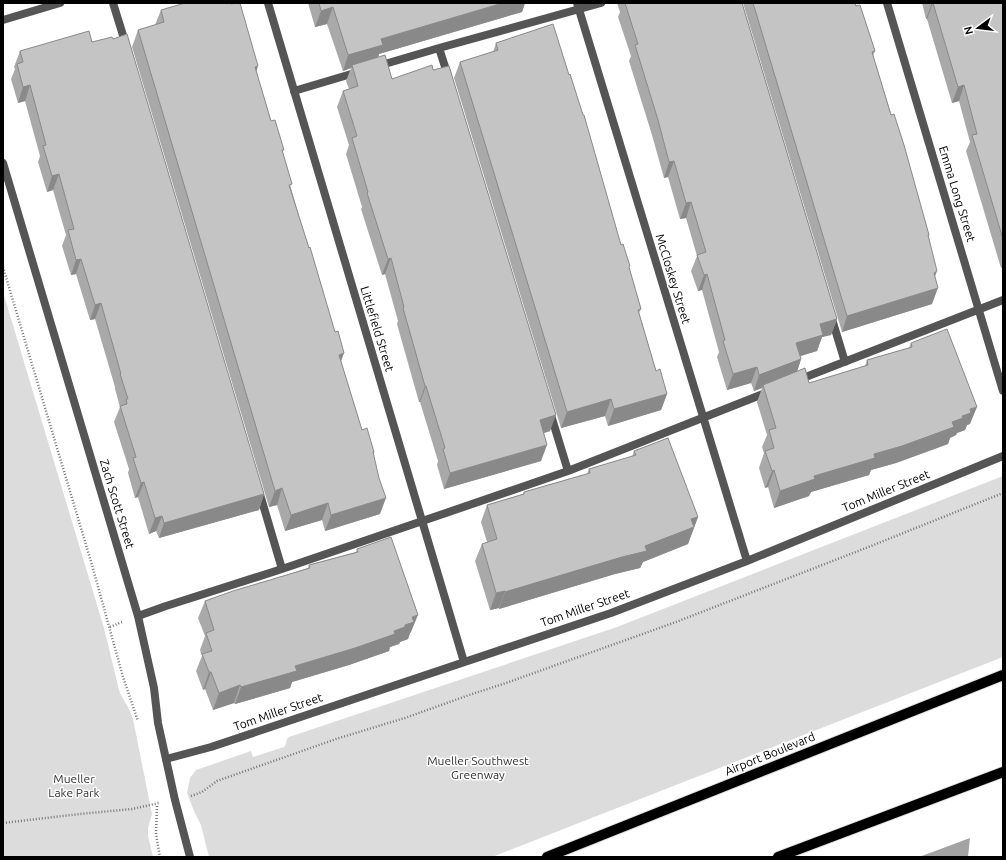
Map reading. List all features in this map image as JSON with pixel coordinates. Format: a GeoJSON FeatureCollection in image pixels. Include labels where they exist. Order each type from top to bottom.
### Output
{"type":"FeatureCollection","features":[{"type":"Feature","properties":{"kind":"main road","name":"Airport Boulevard"},"geometry":{"type":"LineString","coordinates":[[547,857],[1003,675]]}},
{"type":"Feature","properties":{"kind":"main road"},"geometry":{"type":"LineString","coordinates":[[778,857],[1003,772]]}},
{"type":"Feature","properties":{"kind":"street"},"geometry":{"type":"LineString","coordinates":[[3,20],[60,3]]}},
{"type":"Feature","properties":{"kind":"street"},"geometry":{"type":"LineString","coordinates":[[113,3],[127,51]]}},
{"type":"Feature","properties":{"kind":"street","name":"Littlefield Street"},"geometry":{"type":"LineString","coordinates":[[268,3],[464,662]]}},
{"type":"Feature","properties":{"kind":"street"},"geometry":{"type":"LineString","coordinates":[[294,91],[578,6],[601,3]]}},
{"type":"Feature","properties":{"kind":"street","name":"Emma Long Street"},"geometry":{"type":"LineString","coordinates":[[887,3],[1003,391]]}},
{"type":"Feature","properties":{"kind":"street","name":"McCloskey Street"},"geometry":{"type":"LineString","coordinates":[[578,6],[747,561]]}},
{"type":"Feature","properties":{"kind":"street"},"geometry":{"type":"LineString","coordinates":[[439,48],[450,86]]}},
{"type":"Feature","properties":{"kind":"street","name":"Zach Scott Street"},"geometry":{"type":"LineString","coordinates":[[3,163],[138,616],[154,688],[158,723],[175,800],[190,857]]}},
{"type":"Feature","properties":{"kind":"street"},"geometry":{"type":"LineString","coordinates":[[793,382],[1003,300]]}},
{"type":"Feature","properties":{"kind":"street"},"geometry":{"type":"LineString","coordinates":[[829,308],[845,362]]}},
{"type":"Feature","properties":{"kind":"street"},"geometry":{"type":"LineString","coordinates":[[138,616],[282,569],[568,471],[778,388]]}},
{"type":"Feature","properties":{"kind":"street"},"geometry":{"type":"LineString","coordinates":[[547,403],[568,471]]}},
{"type":"Feature","properties":{"kind":"street","name":"Tom Miller Street"},"geometry":{"type":"LineString","coordinates":[[166,759],[212,747],[611,613],[747,561],[1003,456]]}},
{"type":"Feature","properties":{"kind":"street"},"geometry":{"type":"LineString","coordinates":[[257,485],[282,569]]}},
{"type":"Feature","properties":{"kind":"path"},"geometry":{"type":"LineString","coordinates":[[3,267],[92,565],[123,677],[140,726]]}},
{"type":"Feature","properties":{"kind":"path"},"geometry":{"type":"LineString","coordinates":[[189,796],[202,792],[217,781],[336,739],[405,718],[676,622],[1003,493]]}},
{"type":"Feature","properties":{"kind":"path"},"geometry":{"type":"LineString","coordinates":[[156,797],[156,834],[160,857]]}},
{"type":"Feature","properties":{"kind":"path"},"geometry":{"type":"LineString","coordinates":[[3,823],[132,809],[151,805]]}},
{"type":"Feature","properties":{"kind":"green space","name":"Mueller Lake Park"},"geometry":{"type":"Polygon","coordinates":[[[3,292],[104,628],[119,690],[133,719],[152,814],[148,828],[148,836],[153,857],[3,857],[3,292]]]}},
{"type":"Feature","properties":{"kind":"green space","name":"Mueller Southwest Greenway"},"geometry":{"type":"Polygon","coordinates":[[[1003,476],[1003,657],[492,857],[209,857],[201,825],[187,793],[190,778],[196,770],[251,751],[253,757],[284,747],[289,737],[617,627],[1003,476]]]}},
{"type":"Feature","properties":{"kind":"shaded area"},"geometry":{"type":"Polygon","coordinates":[[[970,838],[968,857],[919,857],[970,838]]]}},
{"type":"Feature","properties":{"kind":"building"},"geometry":{"type":"Polygon","coordinates":[[[185,3],[240,3],[258,66],[255,67],[271,121],[275,120],[284,150],[282,150],[292,184],[289,185],[309,248],[310,247],[335,332],[338,331],[344,353],[339,355],[362,430],[367,428],[374,452],[379,478],[386,498],[331,515],[328,503],[291,515],[282,488],[275,491],[138,30],[164,22],[161,10],[185,3]]]}},
{"type":"Feature","properties":{"kind":"building"},"geometry":{"type":"Polygon","coordinates":[[[319,3],[503,3],[381,39],[383,45],[348,55],[333,7],[321,11],[319,3]]]}},
{"type":"Feature","properties":{"kind":"building"},"geometry":{"type":"Polygon","coordinates":[[[625,3],[742,3],[837,319],[820,324],[823,335],[796,343],[801,359],[759,375],[757,367],[733,374],[723,341],[725,340],[707,274],[704,275],[697,255],[706,252],[691,202],[686,203],[674,161],[669,162],[635,45],[638,44],[625,3]]]}},
{"type":"Feature","properties":{"kind":"building"},"geometry":{"type":"Polygon","coordinates":[[[753,3],[855,3],[856,6],[860,5],[875,51],[872,52],[891,115],[894,114],[904,145],[929,235],[937,271],[934,273],[938,288],[847,316],[753,3]]]}},
{"type":"Feature","properties":{"kind":"building"},"geometry":{"type":"Polygon","coordinates":[[[933,3],[1003,3],[1003,239],[972,135],[977,134],[964,85],[958,87],[933,3]]]}},
{"type":"Feature","properties":{"kind":"building"},"geometry":{"type":"Polygon","coordinates":[[[553,24],[569,75],[570,74],[584,115],[621,245],[623,244],[630,266],[629,267],[641,309],[638,310],[656,371],[660,369],[667,394],[614,409],[611,399],[567,412],[460,62],[498,50],[496,43],[553,24]]]}},
{"type":"Feature","properties":{"kind":"building"},"geometry":{"type":"Polygon","coordinates":[[[89,31],[92,42],[112,37],[113,39],[127,34],[264,494],[164,523],[162,516],[155,518],[144,482],[141,483],[133,458],[136,457],[120,406],[127,404],[126,399],[128,399],[101,303],[95,305],[81,259],[76,260],[68,230],[74,229],[59,174],[52,176],[43,146],[46,145],[30,85],[23,87],[17,64],[23,62],[20,51],[89,31]]]}},
{"type":"Feature","properties":{"kind":"building"},"geometry":{"type":"Polygon","coordinates":[[[385,55],[392,79],[432,65],[433,70],[449,66],[556,415],[540,420],[547,445],[450,473],[443,449],[445,448],[425,386],[403,308],[404,307],[391,258],[388,259],[367,193],[368,192],[352,138],[357,136],[343,91],[358,86],[352,65],[385,55]]]}},
{"type":"Feature","properties":{"kind":"building"},"geometry":{"type":"Polygon","coordinates":[[[947,329],[977,407],[970,409],[971,413],[952,422],[954,427],[902,446],[874,454],[875,458],[814,476],[815,479],[780,491],[774,470],[772,471],[765,451],[774,448],[769,430],[776,428],[763,385],[805,368],[809,383],[868,365],[867,360],[912,347],[911,343],[947,329]]]}},
{"type":"Feature","properties":{"kind":"building"},"geometry":{"type":"Polygon","coordinates":[[[668,438],[698,517],[691,519],[694,527],[645,546],[647,551],[505,592],[496,593],[482,544],[497,539],[487,505],[524,494],[524,492],[590,473],[589,469],[636,455],[634,451],[668,438]]]}},
{"type":"Feature","properties":{"kind":"building"},"geometry":{"type":"Polygon","coordinates":[[[391,537],[418,615],[412,617],[414,622],[394,631],[395,634],[295,666],[297,671],[241,687],[240,685],[219,693],[202,654],[212,651],[206,633],[214,630],[205,601],[310,568],[309,565],[358,552],[357,549],[391,537]]]}}]}
